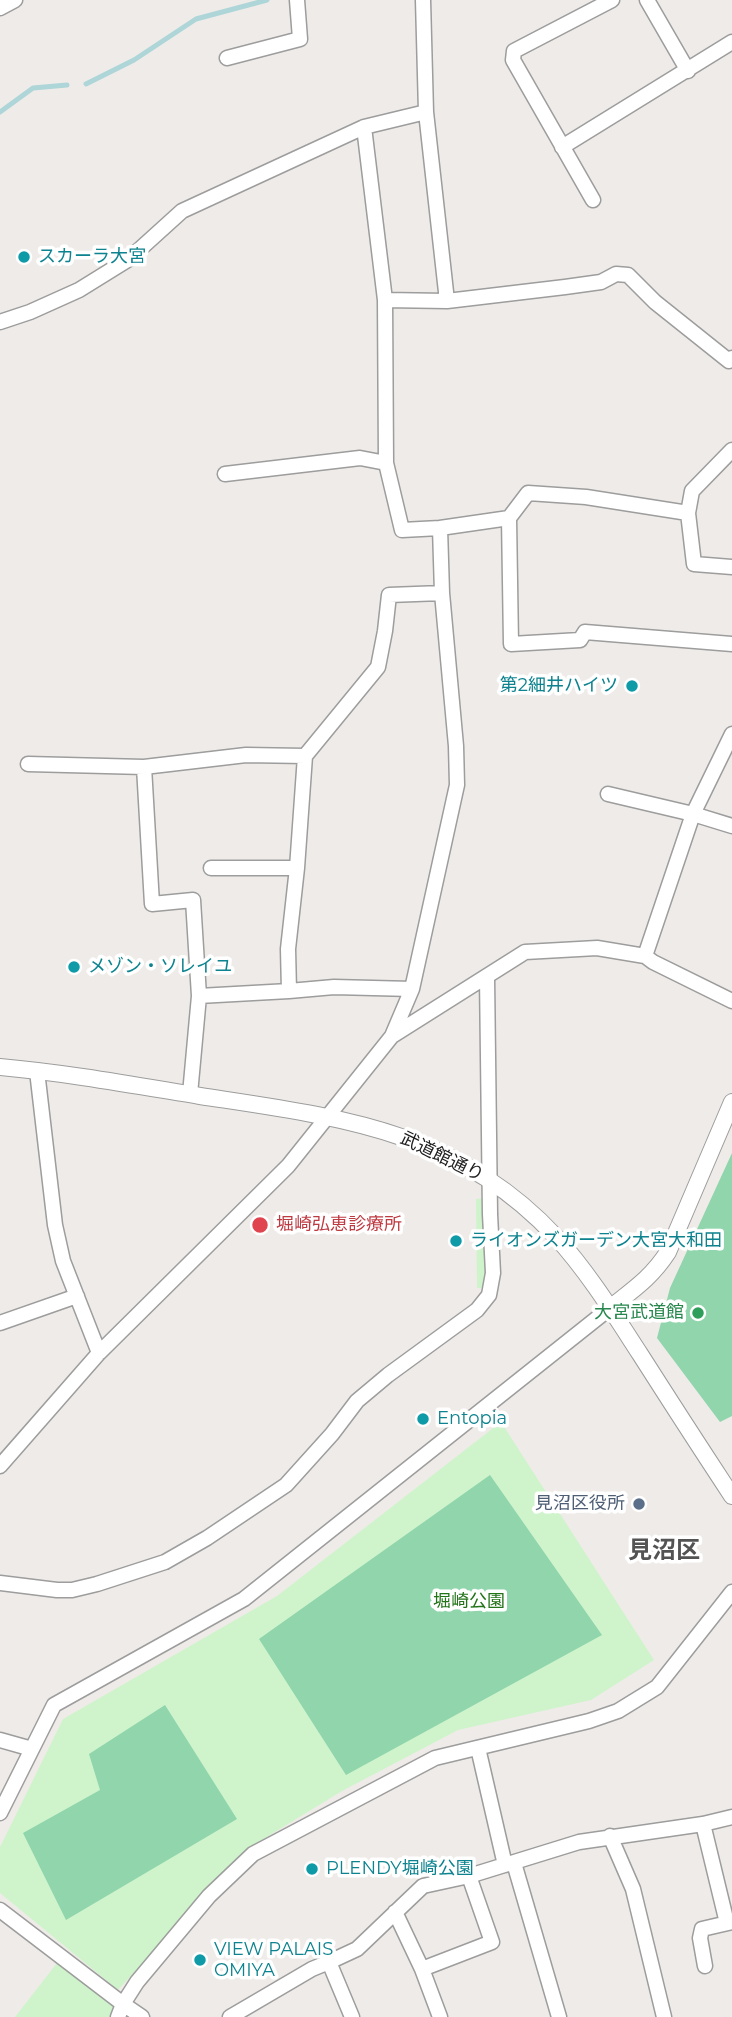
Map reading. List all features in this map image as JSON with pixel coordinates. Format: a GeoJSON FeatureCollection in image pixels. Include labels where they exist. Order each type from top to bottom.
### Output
{"type":"FeatureCollection","features":[{"type":"Feature","properties":{"kind":"street"},"geometry":{"type":"LineString","coordinates":[[0,8],[15,0]]}},
{"type":"Feature","properties":{"kind":"street"},"geometry":{"type":"LineString","coordinates":[[228,58],[300,39],[297,0]]}},
{"type":"Feature","properties":{"kind":"street"},"geometry":{"type":"LineString","coordinates":[[423,0],[426,112],[447,301]]}},
{"type":"Feature","properties":{"kind":"street"},"geometry":{"type":"LineString","coordinates":[[593,200],[513,60],[514,51],[612,0]]}},
{"type":"Feature","properties":{"kind":"street"},"geometry":{"type":"LineString","coordinates":[[647,0],[688,71]]}},
{"type":"Feature","properties":{"kind":"street"},"geometry":{"type":"LineString","coordinates":[[562,147],[732,43]]}},
{"type":"Feature","properties":{"kind":"street"},"geometry":{"type":"LineString","coordinates":[[0,322],[79,290],[129,259],[182,211],[364,127],[426,112]]}},
{"type":"Feature","properties":{"kind":"street"},"geometry":{"type":"LineString","coordinates":[[364,127],[385,300],[386,463],[402,530],[440,528],[509,518]]}},
{"type":"Feature","properties":{"kind":"street"},"geometry":{"type":"LineString","coordinates":[[385,300],[447,301],[601,282],[616,274],[628,275],[655,302],[729,361],[732,358]]}},
{"type":"Feature","properties":{"kind":"street"},"geometry":{"type":"LineString","coordinates":[[732,450],[692,491],[688,513],[694,564],[732,567]]}},
{"type":"Feature","properties":{"kind":"street"},"geometry":{"type":"LineString","coordinates":[[225,474],[360,458],[386,463]]}},
{"type":"Feature","properties":{"kind":"street"},"geometry":{"type":"LineString","coordinates":[[688,513],[586,497],[528,493],[509,518],[511,644],[580,640],[585,632],[732,644]]}},
{"type":"Feature","properties":{"kind":"street"},"geometry":{"type":"LineString","coordinates":[[0,1466],[99,1353],[288,1166],[392,1036],[412,989],[457,785],[442,593],[440,528]]}},
{"type":"Feature","properties":{"kind":"street"},"geometry":{"type":"LineString","coordinates":[[289,991],[288,949],[305,756],[378,667],[389,595],[442,593]]}},
{"type":"Feature","properties":{"kind":"street"},"geometry":{"type":"LineString","coordinates":[[645,956],[693,814],[732,735]]}},
{"type":"Feature","properties":{"kind":"street"},"geometry":{"type":"LineString","coordinates":[[28,764],[144,767],[246,755],[305,756]]}},
{"type":"Feature","properties":{"kind":"street"},"geometry":{"type":"LineString","coordinates":[[144,767],[152,904],[193,900],[199,996],[190,1094]]}},
{"type":"Feature","properties":{"kind":"street"},"geometry":{"type":"LineString","coordinates":[[608,794],[732,826]]}},
{"type":"Feature","properties":{"kind":"street"},"geometry":{"type":"LineString","coordinates":[[211,869],[297,868]]}},
{"type":"Feature","properties":{"kind":"street"},"geometry":{"type":"LineString","coordinates":[[392,1036],[525,952],[597,948],[645,956],[732,1001]]}},
{"type":"Feature","properties":{"kind":"street"},"geometry":{"type":"LineString","coordinates":[[0,1583],[72,1590],[165,1562],[286,1485],[332,1434],[357,1401],[477,1310],[489,1295],[493,1273],[487,977]]}},
{"type":"Feature","properties":{"kind":"street"},"geometry":{"type":"LineString","coordinates":[[199,996],[334,987],[412,989]]}},
{"type":"Feature","properties":{"kind":"street","name":"武道館通り"},"geometry":{"type":"LineString","coordinates":[[0,1067],[327,1116],[368,1125],[422,1143],[474,1169],[508,1192],[557,1238],[610,1308],[732,1496]]}},
{"type":"Feature","properties":{"kind":"street"},"geometry":{"type":"LineString","coordinates":[[37,1071],[55,1225],[63,1261],[99,1353]]}},
{"type":"Feature","properties":{"kind":"street"},"geometry":{"type":"LineString","coordinates":[[0,1813],[54,1705],[244,1599],[647,1279],[668,1252],[732,1102]]}},
{"type":"Feature","properties":{"kind":"street"},"geometry":{"type":"LineString","coordinates":[[0,1323],[77,1296]]}},
{"type":"Feature","properties":{"kind":"street"},"geometry":{"type":"LineString","coordinates":[[120,2011],[137,1982],[209,1896],[253,1854],[435,1758],[589,1721],[618,1711],[657,1687],[732,1592]]}},
{"type":"Feature","properties":{"kind":"street"},"geometry":{"type":"LineString","coordinates":[[0,1740],[32,1749]]}},
{"type":"Feature","properties":{"kind":"street"},"geometry":{"type":"LineString","coordinates":[[478,1748],[509,1864],[559,2017]]}},
{"type":"Feature","properties":{"kind":"street"},"geometry":{"type":"LineString","coordinates":[[230,2017],[312,1969],[356,1948],[423,1886],[469,1876],[579,1842],[732,1818]]}},
{"type":"Feature","properties":{"kind":"street"},"geometry":{"type":"LineString","coordinates":[[703,1824],[729,1922],[702,1929],[700,1938],[705,1965]]}},
{"type":"Feature","properties":{"kind":"street"},"geometry":{"type":"LineString","coordinates":[[610,1836],[633,1889],[664,2017]]}},
{"type":"Feature","properties":{"kind":"street"},"geometry":{"type":"LineString","coordinates":[[422,1969],[492,1942],[469,1876]]}},
{"type":"Feature","properties":{"kind":"street"},"geometry":{"type":"LineString","coordinates":[[0,1910],[120,2011],[142,2017]]}},
{"type":"Feature","properties":{"kind":"street"},"geometry":{"type":"LineString","coordinates":[[395,1912],[422,1969],[440,2017]]}},
{"type":"Feature","properties":{"kind":"street"},"geometry":{"type":"LineString","coordinates":[[329,1962],[352,2017]]}},
{"type":"Feature","properties":{"kind":"green space","name":"大宮武道館"},"geometry":{"type":"Polygon","coordinates":[[[732,1153],[732,1416],[720,1422],[657,1338],[670,1288],[732,1153]]]}},
{"type":"Feature","properties":{"kind":"green space"},"geometry":{"type":"Polygon","coordinates":[[[486,1198],[487,1288],[477,1288],[476,1199],[486,1198]]]}},
{"type":"Feature","properties":{"kind":"green space","name":"堀崎公園"},"geometry":{"type":"Polygon","coordinates":[[[501,1422],[654,1660],[591,1700],[458,1730],[342,1791],[247,1849],[118,1990],[0,1893],[0,1847],[63,1719],[277,1596],[501,1422]]]}},
{"type":"Feature","properties":{"kind":"green space"},"geometry":{"type":"Polygon","coordinates":[[[490,1475],[602,1635],[346,1775],[259,1639],[490,1475]]]}},
{"type":"Feature","properties":{"kind":"green space"},"geometry":{"type":"Polygon","coordinates":[[[165,1705],[237,1819],[66,1920],[23,1833],[100,1790],[89,1754],[165,1705]]]}},
{"type":"Feature","properties":{"kind":"green space"},"geometry":{"type":"Polygon","coordinates":[[[57,1963],[123,2014],[120,2017],[15,2017],[57,1963]]]}},
{"type":"Feature","properties":{"kind":"waterway"},"geometry":{"type":"LineString","coordinates":[[86,84],[134,60],[196,19],[267,0]]}},
{"type":"Feature","properties":{"kind":"waterway"},"geometry":{"type":"LineString","coordinates":[[0,112],[33,88],[67,85]]}},
{"type":"Feature","properties":{"kind":"place","name":"スカーラ大宮"},"geometry":{"type":"Point","coordinates":[24,257]}},
{"type":"Feature","properties":{"kind":"place","name":"第2細井ハイツ"},"geometry":{"type":"Point","coordinates":[632,686]}},
{"type":"Feature","properties":{"kind":"place","name":"メゾン・ソレイユ"},"geometry":{"type":"Point","coordinates":[74,967]}},
{"type":"Feature","properties":{"kind":"place","name":"堀崎弘恵診療所"},"geometry":{"type":"Point","coordinates":[260,1225]}},
{"type":"Feature","properties":{"kind":"place","name":"ライオンズガーデン大宮大和田"},"geometry":{"type":"Point","coordinates":[456,1241]}},
{"type":"Feature","properties":{"kind":"place","name":"大宮武道館"},"geometry":{"type":"Point","coordinates":[698,1313]}},
{"type":"Feature","properties":{"kind":"place","name":"Entopia"},"geometry":{"type":"Point","coordinates":[423,1419]}},
{"type":"Feature","properties":{"kind":"place","name":"見沼区役所"},"geometry":{"type":"Point","coordinates":[639,1504]}},
{"type":"Feature","properties":{"kind":"place","name":"PLENDY堀崎公園"},"geometry":{"type":"Point","coordinates":[312,1869]}},
{"type":"Feature","properties":{"kind":"place","name":"VIEW PALAIS OMIYA"},"geometry":{"type":"Point","coordinates":[200,1960]}},
{"type":"Feature","properties":{"kind":"district","name":"見沼区"},"geometry":{"type":"Point","coordinates":[664,1551]}}]}
